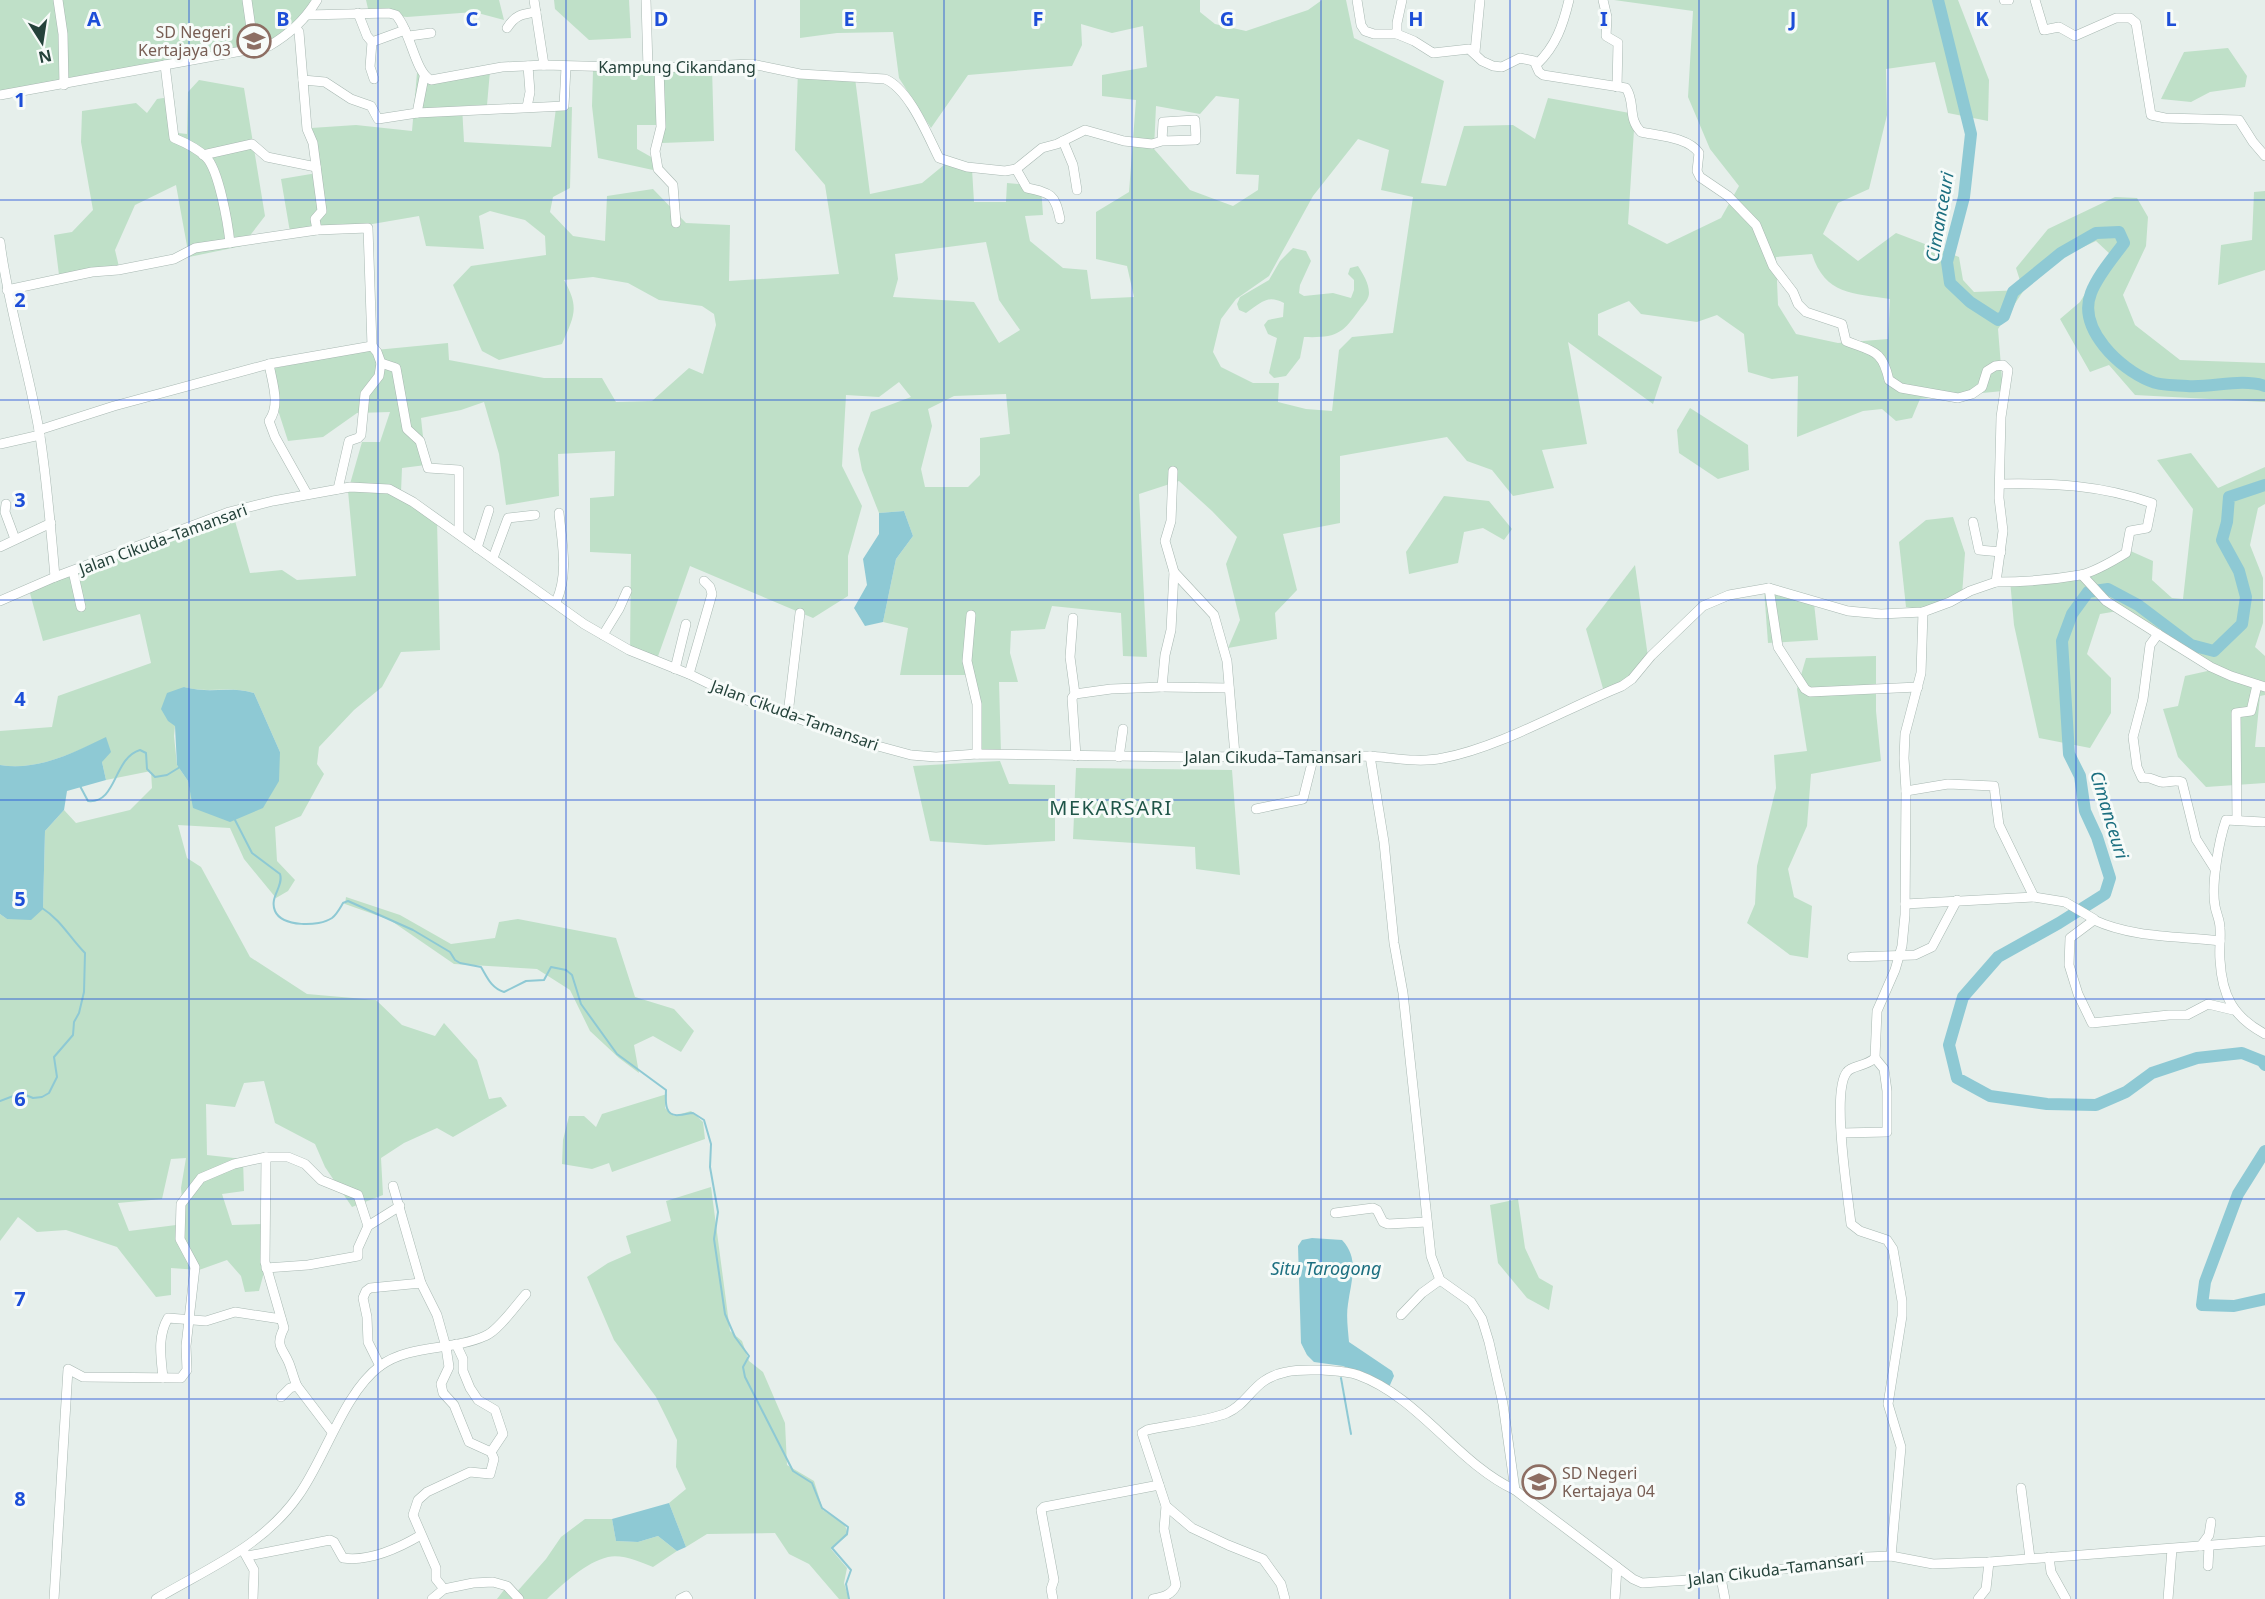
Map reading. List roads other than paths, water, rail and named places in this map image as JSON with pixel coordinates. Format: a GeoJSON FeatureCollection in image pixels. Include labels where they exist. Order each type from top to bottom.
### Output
{"type":"FeatureCollection","features":[{"type":"Feature","properties":{"kind":"street"},"geometry":{"type":"LineString","coordinates":[[58,0],[63,34],[64,85]]}},
{"type":"Feature","properties":{"kind":"street"},"geometry":{"type":"LineString","coordinates":[[247,0],[254,49]]}},
{"type":"Feature","properties":{"kind":"street"},"geometry":{"type":"LineString","coordinates":[[0,95],[269,46],[296,28],[317,0]]}},
{"type":"Feature","properties":{"kind":"street"},"geometry":{"type":"LineString","coordinates":[[534,0],[544,65]]}},
{"type":"Feature","properties":{"kind":"street"},"geometry":{"type":"LineString","coordinates":[[646,0],[648,68]]}},
{"type":"Feature","properties":{"kind":"street"},"geometry":{"type":"LineString","coordinates":[[1357,0],[1361,25],[1365,31],[1374,34],[1397,34],[1433,53],[1464,48],[1474,52],[1482,61],[1493,66],[1502,67],[1520,58],[1534,61],[1543,75],[1626,88],[1629,94],[1632,120],[1641,132],[1688,142],[1699,153],[1697,171],[1700,177],[1728,196],[1756,225],[1773,266],[1794,292],[1798,304],[1806,312],[1842,324],[1846,341],[1880,355],[1885,362],[1889,380],[1901,388],[1958,398],[1972,394],[1982,387],[1987,371],[1995,366],[2003,365],[2008,370],[2001,417],[1999,498],[2003,531],[1996,582]]}},
{"type":"Feature","properties":{"kind":"street"},"geometry":{"type":"LineString","coordinates":[[1397,34],[1402,0]]}},
{"type":"Feature","properties":{"kind":"street"},"geometry":{"type":"LineString","coordinates":[[1474,52],[1480,0]]}},
{"type":"Feature","properties":{"kind":"street"},"geometry":{"type":"LineString","coordinates":[[1537,64],[1550,52],[1563,26],[1569,0]]}},
{"type":"Feature","properties":{"kind":"street"},"geometry":{"type":"LineString","coordinates":[[1603,0],[1607,17],[1606,36],[1618,43],[1617,87]]}},
{"type":"Feature","properties":{"kind":"street"},"geometry":{"type":"LineString","coordinates":[[2035,0],[2044,30],[2059,27],[2074,36],[2116,18],[2130,18],[2136,23],[2151,115],[2165,118],[2239,120],[2265,156]]}},
{"type":"Feature","properties":{"kind":"street"},"geometry":{"type":"LineString","coordinates":[[507,28],[520,14],[536,12]]}},
{"type":"Feature","properties":{"kind":"street"},"geometry":{"type":"LineString","coordinates":[[358,14],[372,42],[370,67],[374,79]]}},
{"type":"Feature","properties":{"kind":"street"},"geometry":{"type":"LineString","coordinates":[[307,15],[396,15],[407,33],[424,77],[417,113]]}},
{"type":"Feature","properties":{"kind":"street"},"geometry":{"type":"LineString","coordinates":[[296,28],[299,32],[307,129],[313,143],[322,211],[315,219],[317,230]]}},
{"type":"Feature","properties":{"kind":"street"},"geometry":{"type":"LineString","coordinates":[[372,42],[407,33],[431,33]]}},
{"type":"Feature","properties":{"kind":"street","name":"Kampung Cikandang"},"geometry":{"type":"LineString","coordinates":[[424,77],[431,80],[502,67],[544,65],[659,68],[752,64],[800,74],[885,79],[894,82],[899,88],[916,114],[939,158],[967,167],[1005,171],[1016,169]]}},
{"type":"Feature","properties":{"kind":"street"},"geometry":{"type":"LineString","coordinates":[[165,65],[174,138],[191,145],[208,159],[226,211],[230,243]]}},
{"type":"Feature","properties":{"kind":"street"},"geometry":{"type":"LineString","coordinates":[[527,107],[530,92],[528,66]]}},
{"type":"Feature","properties":{"kind":"street"},"geometry":{"type":"LineString","coordinates":[[303,80],[325,82],[351,99],[371,106],[378,119],[444,111],[564,106],[566,67]]}},
{"type":"Feature","properties":{"kind":"street"},"geometry":{"type":"LineString","coordinates":[[659,68],[661,126],[655,151],[658,169],[673,185],[676,223]]}},
{"type":"Feature","properties":{"kind":"street"},"geometry":{"type":"LineString","coordinates":[[1060,219],[1054,197],[1044,191],[1027,188],[1016,169],[1042,148],[1085,130],[1104,137],[1152,144],[1162,141]]}},
{"type":"Feature","properties":{"kind":"street"},"geometry":{"type":"LineString","coordinates":[[1063,141],[1072,165],[1077,190]]}},
{"type":"Feature","properties":{"kind":"street"},"geometry":{"type":"LineString","coordinates":[[203,154],[252,144],[267,157],[316,167]]}},
{"type":"Feature","properties":{"kind":"street"},"geometry":{"type":"LineString","coordinates":[[7,290],[92,272],[118,270],[174,259],[195,248],[317,230],[368,228],[372,346],[381,363],[379,376],[365,394],[361,435],[349,441],[338,489]]}},
{"type":"Feature","properties":{"kind":"street","name":"Jalan Cikuda–Tamansari"},"geometry":{"type":"LineString","coordinates":[[0,242],[7,290],[39,432],[51,522],[55,578],[229,512],[307,494],[350,487],[389,489],[413,502],[603,635],[629,650],[689,674],[730,694],[863,742],[911,755],[936,758],[977,754],[1119,757],[1370,756],[1384,843],[1394,943],[1403,993],[1431,1256],[1440,1280]]}},
{"type":"Feature","properties":{"kind":"street"},"geometry":{"type":"LineString","coordinates":[[0,444],[114,406],[269,364],[372,346]]}},
{"type":"Feature","properties":{"kind":"street"},"geometry":{"type":"LineString","coordinates":[[381,363],[396,368],[407,429],[420,441],[428,468],[459,470],[459,534]]}},
{"type":"Feature","properties":{"kind":"street"},"geometry":{"type":"LineString","coordinates":[[269,364],[276,404],[275,414],[269,421],[275,437],[307,494]]}},
{"type":"Feature","properties":{"kind":"street"},"geometry":{"type":"LineString","coordinates":[[1162,687],[1165,655],[1171,630],[1174,572],[1165,541],[1171,521],[1173,471]]}},
{"type":"Feature","properties":{"kind":"street"},"geometry":{"type":"LineString","coordinates":[[1370,756],[1418,760],[1442,759],[1518,732],[1622,686],[1632,679],[1651,656],[1703,606],[1730,595],[1769,588],[1848,611],[1881,614],[1923,612],[1950,602],[1976,588],[1996,582],[2031,582],[2082,575],[2126,553],[2130,531],[2147,528],[2152,503],[2118,491],[2107,492],[2052,483],[2000,484]]}},
{"type":"Feature","properties":{"kind":"street"},"geometry":{"type":"LineString","coordinates":[[6,504],[5,512],[15,539]]}},
{"type":"Feature","properties":{"kind":"street"},"geometry":{"type":"LineString","coordinates":[[477,548],[489,510]]}},
{"type":"Feature","properties":{"kind":"street"},"geometry":{"type":"LineString","coordinates":[[556,602],[561,590],[564,559],[559,513]]}},
{"type":"Feature","properties":{"kind":"street"},"geometry":{"type":"LineString","coordinates":[[493,558],[508,518],[535,515]]}},
{"type":"Feature","properties":{"kind":"street"},"geometry":{"type":"LineString","coordinates":[[0,547],[51,522]]}},
{"type":"Feature","properties":{"kind":"street"},"geometry":{"type":"LineString","coordinates":[[1973,522],[1979,550],[2001,552]]}},
{"type":"Feature","properties":{"kind":"street"},"geometry":{"type":"LineString","coordinates":[[73,571],[81,607]]}},
{"type":"Feature","properties":{"kind":"street"},"geometry":{"type":"LineString","coordinates":[[1174,572],[1214,615],[1227,661],[1235,756]]}},
{"type":"Feature","properties":{"kind":"street"},"geometry":{"type":"LineString","coordinates":[[2082,575],[2106,601],[2211,667],[2261,686],[2251,711],[2236,713],[2237,820]]}},
{"type":"Feature","properties":{"kind":"street"},"geometry":{"type":"LineString","coordinates":[[0,601],[55,578]]}},
{"type":"Feature","properties":{"kind":"street"},"geometry":{"type":"LineString","coordinates":[[689,674],[712,594],[710,587],[704,581]]}},
{"type":"Feature","properties":{"kind":"street"},"geometry":{"type":"LineString","coordinates":[[1769,588],[1778,647],[1805,689],[1810,692],[1918,687]]}},
{"type":"Feature","properties":{"kind":"street"},"geometry":{"type":"LineString","coordinates":[[603,635],[627,591]]}},
{"type":"Feature","properties":{"kind":"street"},"geometry":{"type":"LineString","coordinates":[[1842,1133],[1887,1132],[1887,1092],[1884,1069],[1875,1058],[1877,1011],[1900,954],[1905,904],[1905,734],[1921,673],[1923,612]]}},
{"type":"Feature","properties":{"kind":"street"},"geometry":{"type":"LineString","coordinates":[[789,714],[800,613]]}},
{"type":"Feature","properties":{"kind":"street"},"geometry":{"type":"LineString","coordinates":[[971,615],[967,661],[977,704],[977,754]]}},
{"type":"Feature","properties":{"kind":"street"},"geometry":{"type":"LineString","coordinates":[[1073,618],[1070,657],[1075,694],[1072,698],[1076,756]]}},
{"type":"Feature","properties":{"kind":"street"},"geometry":{"type":"LineString","coordinates":[[675,669],[686,624]]}},
{"type":"Feature","properties":{"kind":"street"},"geometry":{"type":"LineString","coordinates":[[2158,634],[2150,645],[2143,699],[2133,737],[2137,767],[2142,778],[2151,777],[2161,782],[2176,780],[2182,782],[2196,839],[2216,869]]}},
{"type":"Feature","properties":{"kind":"street"},"geometry":{"type":"LineString","coordinates":[[1075,694],[1111,689],[1162,687],[1229,688]]}},
{"type":"Feature","properties":{"kind":"street"},"geometry":{"type":"LineString","coordinates":[[1119,757],[1123,729]]}},
{"type":"Feature","properties":{"kind":"street"},"geometry":{"type":"LineString","coordinates":[[1256,808],[1303,799],[1314,755]]}},
{"type":"Feature","properties":{"kind":"street"},"geometry":{"type":"LineString","coordinates":[[1906,790],[1948,784],[1994,786],[2000,825],[2034,897]]}},
{"type":"Feature","properties":{"kind":"street"},"geometry":{"type":"LineString","coordinates":[[2263,822],[2226,820],[2216,869],[2214,904],[2220,926],[2220,962],[2223,984],[2234,1010],[2247,1024],[2265,1034]]}},
{"type":"Feature","properties":{"kind":"street"},"geometry":{"type":"LineString","coordinates":[[1905,904],[2034,897],[2065,902],[2094,919]]}},
{"type":"Feature","properties":{"kind":"street"},"geometry":{"type":"LineString","coordinates":[[1852,957],[1916,955],[1932,946],[1957,900]]}},
{"type":"Feature","properties":{"kind":"street"},"geometry":{"type":"LineString","coordinates":[[2220,941],[2161,936],[2108,926],[2094,920],[2070,938],[2069,965],[2078,994],[2092,1023],[2187,1015],[2208,1004],[2234,1010]]}},
{"type":"Feature","properties":{"kind":"street"},"geometry":{"type":"LineString","coordinates":[[1875,1058],[1868,1065],[1849,1069],[1844,1074],[1841,1098],[1841,1151],[1851,1224],[1860,1231],[1887,1240],[1893,1249],[1902,1301],[1902,1316],[1888,1404],[1901,1447],[1891,1556]]}},
{"type":"Feature","properties":{"kind":"street"},"geometry":{"type":"LineString","coordinates":[[266,1157],[264,1251],[284,1328],[279,1338],[280,1347],[297,1386],[332,1432]]}},
{"type":"Feature","properties":{"kind":"street"},"geometry":{"type":"LineString","coordinates":[[54,1599],[68,1369],[83,1377],[163,1378],[181,1378],[187,1370],[189,1320],[195,1267],[180,1239],[181,1204],[201,1178],[234,1164],[266,1157],[288,1157],[305,1164],[321,1180],[358,1195],[368,1226]]}},
{"type":"Feature","properties":{"kind":"street"},"geometry":{"type":"LineString","coordinates":[[393,1186],[422,1283],[437,1315],[446,1347],[449,1367],[441,1384],[443,1393],[454,1405],[470,1442],[491,1452],[494,1459],[490,1474],[470,1472],[427,1492],[418,1500],[413,1515],[436,1568],[436,1579],[444,1588]]}},
{"type":"Feature","properties":{"kind":"street"},"geometry":{"type":"LineString","coordinates":[[267,1268],[308,1265],[358,1256],[358,1248],[368,1226],[400,1206]]}},
{"type":"Feature","properties":{"kind":"street"},"geometry":{"type":"LineString","coordinates":[[1335,1214],[1373,1208],[1377,1210],[1383,1222],[1388,1224],[1427,1222]]}},
{"type":"Feature","properties":{"kind":"street"},"geometry":{"type":"LineString","coordinates":[[1401,1315],[1422,1293],[1440,1280],[1471,1302],[1482,1320],[1489,1342],[1503,1404],[1515,1490]]}},
{"type":"Feature","properties":{"kind":"street"},"geometry":{"type":"LineString","coordinates":[[380,1366],[368,1342],[367,1317],[363,1298],[366,1291],[370,1288],[422,1283]]}},
{"type":"Feature","properties":{"kind":"street"},"geometry":{"type":"LineString","coordinates":[[156,1599],[245,1553],[267,1532],[296,1499],[309,1480],[332,1432],[363,1383],[380,1366],[402,1355],[487,1336],[526,1294]]}},
{"type":"Feature","properties":{"kind":"street"},"geometry":{"type":"LineString","coordinates":[[163,1378],[160,1341],[162,1329],[168,1318],[206,1321],[235,1312],[281,1318]]}},
{"type":"Feature","properties":{"kind":"street"},"geometry":{"type":"LineString","coordinates":[[456,1344],[463,1359],[463,1371],[470,1388],[478,1400],[495,1410],[503,1434],[491,1452]]}},
{"type":"Feature","properties":{"kind":"street","name":"Jalan Cikuda–Tamansari"},"geometry":{"type":"LineString","coordinates":[[1159,1485],[1142,1433],[1229,1412],[1268,1377],[1286,1371],[1303,1369],[1352,1373],[1380,1385],[1465,1455],[1617,1568],[1642,1582],[1721,1578],[1866,1557],[1891,1556],[1933,1564],[1989,1562],[2265,1541]]}},
{"type":"Feature","properties":{"kind":"street"},"geometry":{"type":"LineString","coordinates":[[281,1397],[290,1388],[297,1386]]}},
{"type":"Feature","properties":{"kind":"street"},"geometry":{"type":"LineString","coordinates":[[1053,1599],[1051,1588],[1054,1580],[1041,1510],[1044,1507],[1159,1485],[1166,1506],[1164,1529],[1176,1585],[1173,1591],[1166,1596],[1153,1599]]}},
{"type":"Feature","properties":{"kind":"street"},"geometry":{"type":"LineString","coordinates":[[2021,1488],[2030,1558]]}},
{"type":"Feature","properties":{"kind":"street"},"geometry":{"type":"LineString","coordinates":[[1166,1506],[1192,1528],[1263,1559],[1281,1584],[1285,1599]]}},
{"type":"Feature","properties":{"kind":"street"},"geometry":{"type":"LineString","coordinates":[[2208,1566],[2205,1546],[2211,1522]]}},
{"type":"Feature","properties":{"kind":"street"},"geometry":{"type":"LineString","coordinates":[[245,1553],[330,1540],[334,1542],[343,1558],[350,1559],[399,1548],[421,1535]]}},
{"type":"Feature","properties":{"kind":"street"},"geometry":{"type":"LineString","coordinates":[[2168,1599],[2172,1549]]}},
{"type":"Feature","properties":{"kind":"street"},"geometry":{"type":"LineString","coordinates":[[245,1553],[254,1570],[253,1599]]}},
{"type":"Feature","properties":{"kind":"street"},"geometry":{"type":"LineString","coordinates":[[2049,1557],[2051,1572],[2066,1599]]}},
{"type":"Feature","properties":{"kind":"street"},"geometry":{"type":"LineString","coordinates":[[1978,1599],[1986,1589],[1989,1562]]}},
{"type":"Feature","properties":{"kind":"street"},"geometry":{"type":"LineString","coordinates":[[1615,1599],[1617,1568]]}},
{"type":"Feature","properties":{"kind":"street"},"geometry":{"type":"LineString","coordinates":[[1721,1578],[1725,1599]]}},
{"type":"Feature","properties":{"kind":"street"},"geometry":{"type":"LineString","coordinates":[[432,1599],[444,1588],[492,1582],[507,1586],[519,1599]]}},
{"type":"Feature","properties":{"kind":"street"},"geometry":{"type":"LineString","coordinates":[[680,1599],[686,1596],[688,1599]]}},
{"type":"Feature","properties":{"kind":"water"},"geometry":{"type":"Polygon","coordinates":[[[904,511],[913,536],[896,559],[883,622],[865,626],[854,608],[867,585],[863,559],[879,534],[879,513],[904,511]]]}},
{"type":"Feature","properties":{"kind":"water"},"geometry":{"type":"Polygon","coordinates":[[[184,687],[254,693],[280,752],[279,781],[263,808],[230,822],[193,808],[188,781],[177,765],[175,726],[168,721],[161,709],[167,693],[184,687]]]}},
{"type":"Feature","properties":{"kind":"water"},"geometry":{"type":"Polygon","coordinates":[[[106,737],[111,752],[102,762],[106,780],[67,791],[64,810],[45,831],[43,909],[31,920],[7,919],[0,914],[0,765],[42,763],[106,737]]]}},
{"type":"Feature","properties":{"kind":"water","name":"Situ Tarogong"},"geometry":{"type":"Polygon","coordinates":[[[1312,1238],[1342,1240],[1348,1247],[1353,1263],[1347,1309],[1349,1342],[1392,1371],[1394,1376],[1390,1385],[1343,1366],[1314,1362],[1307,1355],[1301,1343],[1298,1246],[1302,1240],[1312,1238]]]}},
{"type":"Feature","properties":{"kind":"water"},"geometry":{"type":"Polygon","coordinates":[[[669,1503],[686,1547],[677,1551],[658,1536],[638,1542],[616,1541],[612,1519],[669,1503]]]}},
{"type":"Feature","properties":{"kind":"waterway","name":"Cimanceuri"},"geometry":{"type":"LineString","coordinates":[[1938,0],[1971,134],[1964,197],[1947,262],[1950,283],[1970,302],[1998,320],[2004,316],[2013,292],[2061,253],[2096,233],[2119,232],[2124,243],[2098,280],[2091,293],[2088,307],[2096,334],[2114,357],[2138,375],[2158,384],[2197,386],[2246,383],[2265,386]]}},
{"type":"Feature","properties":{"kind":"waterway","name":"Cimanceuri"},"geometry":{"type":"LineString","coordinates":[[2265,485],[2229,497],[2227,522],[2222,540],[2239,571],[2246,597],[2242,624],[2214,651],[2191,645],[2138,605],[2108,589],[2088,592],[2072,614],[2062,641],[2069,754],[2080,776],[2085,811],[2097,837],[2110,878],[2105,894],[1998,957],[1963,997],[1949,1045],[1957,1078],[1990,1096],[2047,1104],[2096,1105],[2126,1092],[2152,1073],[2197,1058],[2242,1053],[2262,1061],[2265,1065]]}},
{"type":"Feature","properties":{"kind":"waterway"},"geometry":{"type":"LineString","coordinates":[[80,786],[88,801],[97,800],[105,795],[131,755],[140,750],[146,753],[147,769],[155,777],[167,775],[180,767]]}},
{"type":"Feature","properties":{"kind":"waterway"},"geometry":{"type":"LineString","coordinates":[[234,818],[252,853],[280,874],[274,906],[275,911],[285,920],[301,924],[326,921],[337,913],[343,903],[348,901],[413,930],[450,952],[460,963],[481,967],[493,985],[504,992],[526,981],[544,980],[551,967],[566,970],[572,975],[581,1004],[617,1054],[666,1090],[666,1106],[670,1113],[674,1115],[693,1113],[704,1120],[711,1144],[710,1167],[718,1212],[714,1239],[725,1314],[735,1337],[749,1356],[743,1367],[745,1377],[793,1471],[812,1483],[822,1508],[848,1527],[847,1534],[832,1548],[851,1570],[846,1584],[849,1599]]}},
{"type":"Feature","properties":{"kind":"waterway"},"geometry":{"type":"LineString","coordinates":[[0,1101],[21,1093],[33,1098],[49,1093],[57,1077],[54,1057],[73,1035],[74,1022],[79,1013],[84,992],[85,953],[60,924],[42,908]]}},
{"type":"Feature","properties":{"kind":"waterway","name":"Cimanceuri"},"geometry":{"type":"LineString","coordinates":[[2265,1151],[2238,1194],[2205,1282],[2202,1305],[2234,1306],[2265,1299]]}},
{"type":"Feature","properties":{"kind":"waterway"},"geometry":{"type":"LineString","coordinates":[[1341,1378],[1351,1434]]}},
{"type":"Feature","properties":{"kind":"place","name":"SD Negeri Kertajaya 03"},"geometry":{"type":"Point","coordinates":[254,41]}},
{"type":"Feature","properties":{"kind":"place","name":"SD Negeri Kertajaya 04"},"geometry":{"type":"Point","coordinates":[1539,1482]}},
{"type":"Feature","properties":{"kind":"district","name":"MEKARSARI"},"geometry":{"type":"Point","coordinates":[1111,808]}}]}
